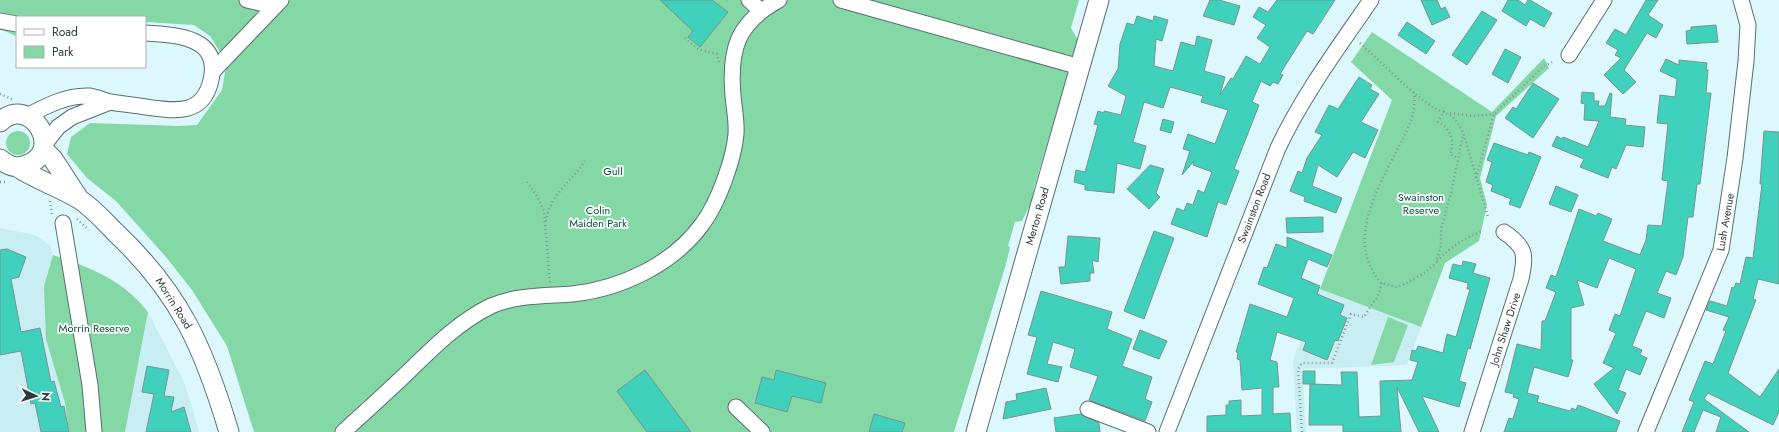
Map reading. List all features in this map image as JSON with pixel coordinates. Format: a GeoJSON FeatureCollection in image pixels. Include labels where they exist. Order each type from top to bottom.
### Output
{"type":"FeatureCollection","features":[{"type":"Feature","properties":{"kind":"main road","name":"Merton Road"},"geometry":{"type":"LineString","coordinates":[[976,432],[1099,0]]}},
{"type":"Feature","properties":{"kind":"main road"},"geometry":{"type":"LineString","coordinates":[[9,170],[24,166],[36,160],[43,147],[44,136],[36,121],[10,115]]}},
{"type":"Feature","properties":{"kind":"main road","name":"Morrin Road"},"geometry":{"type":"LineString","coordinates":[[43,147],[53,159],[70,218]]}},
{"type":"Feature","properties":{"kind":"main road","name":"Morrin Road"},"geometry":{"type":"LineString","coordinates":[[9,170],[29,175],[70,218],[139,254],[162,282],[180,308],[204,358],[229,432]]}},
{"type":"Feature","properties":{"kind":"street"},"geometry":{"type":"LineString","coordinates":[[248,0],[264,4],[279,2]]}},
{"type":"Feature","properties":{"kind":"street"},"geometry":{"type":"LineString","coordinates":[[749,0],[760,10]]}},
{"type":"Feature","properties":{"kind":"street"},"geometry":{"type":"LineString","coordinates":[[343,432],[446,336],[475,315],[493,306],[518,298],[574,294],[608,287],[646,273],[684,245],[704,223],[723,184],[733,152],[736,133],[732,86],[734,52],[743,29],[760,10],[779,0]]}},
{"type":"Feature","properties":{"kind":"street"},"geometry":{"type":"LineString","coordinates":[[841,0],[1080,67]]}},
{"type":"Feature","properties":{"kind":"street","name":"Swainston Road"},"geometry":{"type":"LineString","coordinates":[[1167,432],[1278,148],[1293,118],[1310,90],[1371,0]]}},
{"type":"Feature","properties":{"kind":"street"},"geometry":{"type":"LineString","coordinates":[[1569,54],[1604,0]]}},
{"type":"Feature","properties":{"kind":"street","name":"Lush Avenue"},"geometry":{"type":"LineString","coordinates":[[1646,432],[1721,250],[1735,158],[1746,61],[1748,25],[1741,0]]}},
{"type":"Feature","properties":{"kind":"street"},"geometry":{"type":"LineString","coordinates":[[213,71],[279,2]]}},
{"type":"Feature","properties":{"kind":"street"},"geometry":{"type":"LineString","coordinates":[[0,21],[16,24]]}},
{"type":"Feature","properties":{"kind":"street"},"geometry":{"type":"LineString","coordinates":[[10,115],[75,97],[90,96],[110,102],[170,110],[184,110],[196,106],[209,91],[213,71],[210,56],[200,44],[191,38],[146,33]]}},
{"type":"Feature","properties":{"kind":"street"},"geometry":{"type":"LineString","coordinates":[[43,147],[58,127],[72,117],[110,102]]}},
{"type":"Feature","properties":{"kind":"street"},"geometry":{"type":"LineString","coordinates":[[70,218],[90,385],[94,432]]}},
{"type":"Feature","properties":{"kind":"street","name":"John Shaw Drive"},"geometry":{"type":"LineString","coordinates":[[1472,432],[1521,279],[1524,263],[1522,247],[1517,240],[1504,232]]}},
{"type":"Feature","properties":{"kind":"street"},"geometry":{"type":"LineString","coordinates":[[736,407],[762,432]]}},
{"type":"Feature","properties":{"kind":"street"},"geometry":{"type":"LineString","coordinates":[[1088,409],[1117,426],[1148,432]]}},
{"type":"Feature","properties":{"kind":"path"},"geometry":{"type":"LineString","coordinates":[[686,38],[698,49],[717,54],[720,66]]}},
{"type":"Feature","properties":{"kind":"path"},"geometry":{"type":"LineString","coordinates":[[1360,43],[1429,105],[1449,113],[1472,116],[1494,114]]}},
{"type":"Feature","properties":{"kind":"path"},"geometry":{"type":"LineString","coordinates":[[1476,179],[1494,114],[1544,66],[1552,62]]}},
{"type":"Feature","properties":{"kind":"path"},"geometry":{"type":"LineString","coordinates":[[1414,92],[1414,110],[1406,135],[1379,187],[1364,232],[1364,249],[1368,265],[1374,275],[1382,283],[1396,287],[1405,284],[1426,272],[1451,248],[1464,238],[1483,231]]}},
{"type":"Feature","properties":{"kind":"path"},"geometry":{"type":"LineString","coordinates":[[1444,112],[1438,122],[1446,128],[1452,138],[1450,154],[1458,158]]}},
{"type":"Feature","properties":{"kind":"path"},"geometry":{"type":"LineString","coordinates":[[1449,113],[1456,120],[1463,135],[1488,217]]}},
{"type":"Feature","properties":{"kind":"path"},"geometry":{"type":"LineString","coordinates":[[1436,263],[1441,246],[1441,229],[1451,193],[1463,135]]}},
{"type":"Feature","properties":{"kind":"path"},"geometry":{"type":"LineString","coordinates":[[546,225],[548,209],[552,200],[584,161]]}},
{"type":"Feature","properties":{"kind":"path"},"geometry":{"type":"LineString","coordinates":[[0,182],[9,170]]}},
{"type":"Feature","properties":{"kind":"path"},"geometry":{"type":"LineString","coordinates":[[527,182],[542,205],[546,225],[551,295]]}},
{"type":"Feature","properties":{"kind":"path"},"geometry":{"type":"LineString","coordinates":[[55,200],[50,197],[54,221],[70,218],[90,231]]}},
{"type":"Feature","properties":{"kind":"path"},"geometry":{"type":"LineString","coordinates":[[1302,432],[1298,370],[1302,363],[1332,363],[1351,314],[1364,317],[1377,298],[1382,283]]}},
{"type":"Feature","properties":{"kind":"shaded area"},"geometry":{"type":"Polygon","coordinates":[[[0,228],[35,235],[50,245],[53,255],[44,286],[69,432],[0,432],[0,228]]]}},
{"type":"Feature","properties":{"kind":"shaded area"},"geometry":{"type":"Polygon","coordinates":[[[1320,289],[1421,327],[1407,365],[1302,369],[1306,432],[1297,432],[1293,361],[1320,289]]]}},
{"type":"Feature","properties":{"kind":"shaded area"},"geometry":{"type":"Polygon","coordinates":[[[148,312],[185,384],[199,432],[125,432],[148,312]]]}},
{"type":"Feature","properties":{"kind":"green space"},"geometry":{"type":"Polygon","coordinates":[[[0,0],[272,0],[220,52],[210,36],[194,25],[146,22],[146,16],[16,16],[16,36],[0,29],[0,0]]]}},
{"type":"Feature","properties":{"kind":"green space","name":"Colin Maiden Park"},"geometry":{"type":"Polygon","coordinates":[[[290,0],[1079,0],[1071,28],[1078,40],[1034,188],[1032,201],[1022,221],[1015,222],[1008,246],[1010,247],[1006,264],[954,432],[254,432],[227,346],[192,290],[166,257],[116,201],[87,178],[67,154],[71,137],[90,123],[178,126],[197,125],[222,90],[226,67],[290,0]]]}},
{"type":"Feature","properties":{"kind":"green space","name":"Swainston Reserve"},"geometry":{"type":"Polygon","coordinates":[[[1372,32],[1492,112],[1544,58],[1549,68],[1496,116],[1480,178],[1487,205],[1479,241],[1445,263],[1421,327],[1320,289],[1392,100],[1351,62],[1372,32]]]}},
{"type":"Feature","properties":{"kind":"green space"},"geometry":{"type":"Polygon","coordinates":[[[18,131],[26,135],[30,143],[26,151],[18,155],[10,151],[6,143],[10,135],[18,131]]]}},
{"type":"Feature","properties":{"kind":"green space","name":"Morrin Reserve"},"geometry":{"type":"Polygon","coordinates":[[[53,255],[93,270],[117,283],[128,291],[148,312],[125,432],[69,432],[65,403],[46,339],[44,286],[53,255]]]}},
{"type":"Feature","properties":{"kind":"green space"},"geometry":{"type":"Polygon","coordinates":[[[1388,317],[1408,325],[1394,362],[1371,365],[1388,317]]]}},
{"type":"Feature","properties":{"kind":"building"},"geometry":{"type":"Polygon","coordinates":[[[660,0],[712,0],[728,12],[700,47],[688,37],[693,31],[660,0]]]}},
{"type":"Feature","properties":{"kind":"building"},"geometry":{"type":"Polygon","coordinates":[[[1210,0],[1219,0],[1240,6],[1234,25],[1203,16],[1210,0]]]}},
{"type":"Feature","properties":{"kind":"building"},"geometry":{"type":"Polygon","coordinates":[[[1277,0],[1335,0],[1313,34],[1307,31],[1280,74],[1283,75],[1278,84],[1273,82],[1270,86],[1261,81],[1252,102],[1259,105],[1234,169],[1239,171],[1226,205],[1218,202],[1207,237],[1171,224],[1177,208],[1184,211],[1187,203],[1193,205],[1198,190],[1204,193],[1212,172],[1193,165],[1194,161],[1182,175],[1190,151],[1183,149],[1188,134],[1215,144],[1228,110],[1201,102],[1203,96],[1170,87],[1163,108],[1144,102],[1133,142],[1146,146],[1140,169],[1117,163],[1114,193],[1085,190],[1085,185],[1074,182],[1076,170],[1085,172],[1098,125],[1094,124],[1098,111],[1121,115],[1126,96],[1108,86],[1118,69],[1120,44],[1127,23],[1134,25],[1137,16],[1153,21],[1154,16],[1168,20],[1162,41],[1156,39],[1154,66],[1173,71],[1181,42],[1195,46],[1197,36],[1212,40],[1204,71],[1225,77],[1220,95],[1231,78],[1233,79],[1246,56],[1260,64],[1270,47],[1257,38],[1266,25],[1253,17],[1259,7],[1268,12],[1277,0]]]}},
{"type":"Feature","properties":{"kind":"building"},"geometry":{"type":"Polygon","coordinates":[[[1421,0],[1437,0],[1441,9],[1445,7],[1450,17],[1432,25],[1421,0]]]}},
{"type":"Feature","properties":{"kind":"building"},"geometry":{"type":"Polygon","coordinates":[[[1508,0],[1518,0],[1525,5],[1528,0],[1530,0],[1552,13],[1544,27],[1530,19],[1526,26],[1502,11],[1508,0]]]}},
{"type":"Feature","properties":{"kind":"building"},"geometry":{"type":"Polygon","coordinates":[[[1646,0],[1658,0],[1648,15],[1663,25],[1656,38],[1647,33],[1624,70],[1636,82],[1623,94],[1604,75],[1621,58],[1615,55],[1618,50],[1606,43],[1615,29],[1626,35],[1646,0]]]}},
{"type":"Feature","properties":{"kind":"building"},"geometry":{"type":"Polygon","coordinates":[[[1482,11],[1497,20],[1467,65],[1452,55],[1482,11]]]}},
{"type":"Feature","properties":{"kind":"building"},"geometry":{"type":"Polygon","coordinates":[[[1407,22],[1435,41],[1426,54],[1398,35],[1407,22]]]}},
{"type":"Feature","properties":{"kind":"building"},"geometry":{"type":"Polygon","coordinates":[[[1716,25],[1718,42],[1687,44],[1686,31],[1691,30],[1691,27],[1716,25]]]}},
{"type":"Feature","properties":{"kind":"building"},"geometry":{"type":"Polygon","coordinates":[[[1505,49],[1521,57],[1508,83],[1492,74],[1505,49]]]}},
{"type":"Feature","properties":{"kind":"building"},"geometry":{"type":"Polygon","coordinates":[[[1666,59],[1679,65],[1679,60],[1707,63],[1706,70],[1708,70],[1706,93],[1711,93],[1700,184],[1697,184],[1693,217],[1688,217],[1683,257],[1676,275],[1666,271],[1657,293],[1671,298],[1664,318],[1646,311],[1632,346],[1642,350],[1640,355],[1647,358],[1640,375],[1626,369],[1618,390],[1626,393],[1617,414],[1594,384],[1614,368],[1603,363],[1616,333],[1609,330],[1615,314],[1620,316],[1636,269],[1609,258],[1597,288],[1577,280],[1584,305],[1571,308],[1571,360],[1573,360],[1568,377],[1534,367],[1527,393],[1539,396],[1537,402],[1570,411],[1572,408],[1576,410],[1578,405],[1620,421],[1616,432],[1504,432],[1509,418],[1513,419],[1519,399],[1513,397],[1514,394],[1505,392],[1517,344],[1541,350],[1542,321],[1545,321],[1556,292],[1546,288],[1551,275],[1556,277],[1579,209],[1596,216],[1598,213],[1612,219],[1603,241],[1640,255],[1646,240],[1648,225],[1662,226],[1668,181],[1662,180],[1668,124],[1657,123],[1660,95],[1675,97],[1677,79],[1660,71],[1666,59]]]}},
{"type":"Feature","properties":{"kind":"building"},"geometry":{"type":"Polygon","coordinates":[[[1359,77],[1372,85],[1370,89],[1379,94],[1361,122],[1378,130],[1365,158],[1353,152],[1337,177],[1318,165],[1312,186],[1342,198],[1336,213],[1304,201],[1305,197],[1290,191],[1298,171],[1302,173],[1307,158],[1322,135],[1315,132],[1329,105],[1338,109],[1359,77]]]}},
{"type":"Feature","properties":{"kind":"building"},"geometry":{"type":"Polygon","coordinates":[[[1533,83],[1559,99],[1533,138],[1505,118],[1513,107],[1516,109],[1533,83]]]}},
{"type":"Feature","properties":{"kind":"building"},"geometry":{"type":"Polygon","coordinates":[[[1582,92],[1594,93],[1594,101],[1599,101],[1598,106],[1605,106],[1610,93],[1612,94],[1610,117],[1626,119],[1625,125],[1645,127],[1643,147],[1626,145],[1616,169],[1612,167],[1608,178],[1580,167],[1584,159],[1552,146],[1557,136],[1588,147],[1599,121],[1584,120],[1585,104],[1581,103],[1582,92]]]}},
{"type":"Feature","properties":{"kind":"building"},"geometry":{"type":"Polygon","coordinates":[[[1163,119],[1174,122],[1171,133],[1160,130],[1163,119]]]}},
{"type":"Feature","properties":{"kind":"building"},"geometry":{"type":"Polygon","coordinates":[[[1764,131],[1779,132],[1779,284],[1758,279],[1753,299],[1756,300],[1728,373],[1760,397],[1779,369],[1779,412],[1773,425],[1708,393],[1704,399],[1749,432],[1716,432],[1721,417],[1703,410],[1694,432],[1682,432],[1694,402],[1689,400],[1705,361],[1713,364],[1726,331],[1723,330],[1729,317],[1706,310],[1710,301],[1727,306],[1732,287],[1734,288],[1736,283],[1740,284],[1746,257],[1753,258],[1762,184],[1760,184],[1764,131]]]}},
{"type":"Feature","properties":{"kind":"building"},"geometry":{"type":"Polygon","coordinates":[[[1494,143],[1528,155],[1529,152],[1541,157],[1520,208],[1509,204],[1511,199],[1491,191],[1493,185],[1486,182],[1492,162],[1487,160],[1494,143]]]}},
{"type":"Feature","properties":{"kind":"building"},"geometry":{"type":"Polygon","coordinates":[[[1150,165],[1164,169],[1156,193],[1160,197],[1149,209],[1127,189],[1150,165]]]}},
{"type":"Feature","properties":{"kind":"building"},"geometry":{"type":"Polygon","coordinates":[[[1556,186],[1578,195],[1571,212],[1549,204],[1556,186]]]}},
{"type":"Feature","properties":{"kind":"building"},"geometry":{"type":"Polygon","coordinates":[[[1323,217],[1323,232],[1287,233],[1286,218],[1323,217]]]}},
{"type":"Feature","properties":{"kind":"building"},"geometry":{"type":"Polygon","coordinates":[[[1154,231],[1174,238],[1144,319],[1124,311],[1154,231]]]}},
{"type":"Feature","properties":{"kind":"building"},"geometry":{"type":"Polygon","coordinates":[[[1068,236],[1100,238],[1098,262],[1092,260],[1094,273],[1090,273],[1090,281],[1061,284],[1059,267],[1065,267],[1068,236]]]}},
{"type":"Feature","properties":{"kind":"building"},"geometry":{"type":"Polygon","coordinates":[[[1287,237],[1332,255],[1327,267],[1308,259],[1301,278],[1320,286],[1317,294],[1344,305],[1340,315],[1347,318],[1338,341],[1335,340],[1327,360],[1303,350],[1306,342],[1277,332],[1270,360],[1277,362],[1279,387],[1273,387],[1273,414],[1290,413],[1291,432],[1207,432],[1207,416],[1226,415],[1226,405],[1229,405],[1229,401],[1241,400],[1241,416],[1262,415],[1262,388],[1242,390],[1240,360],[1237,359],[1238,353],[1236,352],[1250,304],[1287,317],[1294,298],[1258,284],[1264,267],[1267,268],[1276,244],[1287,248],[1287,237]]]}},
{"type":"Feature","properties":{"kind":"building"},"geometry":{"type":"Polygon","coordinates":[[[7,249],[26,257],[19,277],[11,279],[21,332],[40,328],[51,382],[54,381],[61,407],[64,406],[69,432],[41,432],[35,403],[31,404],[21,351],[0,355],[0,250],[7,249]]]}},
{"type":"Feature","properties":{"kind":"building"},"geometry":{"type":"Polygon","coordinates":[[[1463,261],[1476,264],[1473,273],[1490,278],[1470,349],[1468,348],[1459,381],[1466,383],[1459,407],[1422,396],[1439,432],[1419,432],[1397,387],[1401,432],[1343,432],[1343,425],[1309,425],[1310,384],[1342,385],[1341,372],[1357,372],[1359,417],[1381,416],[1380,381],[1412,380],[1418,362],[1410,360],[1412,350],[1416,351],[1418,346],[1443,353],[1447,334],[1456,337],[1470,289],[1467,289],[1468,283],[1449,278],[1453,264],[1462,266],[1463,261]]]}},
{"type":"Feature","properties":{"kind":"building"},"geometry":{"type":"Polygon","coordinates":[[[1041,291],[1112,312],[1107,329],[1132,339],[1122,366],[1152,377],[1145,399],[1152,402],[1145,421],[1089,400],[1098,376],[1070,367],[1075,349],[1053,342],[1047,364],[1062,367],[1058,382],[1027,374],[1037,337],[1028,335],[1041,291]]]}},
{"type":"Feature","properties":{"kind":"building"},"geometry":{"type":"Polygon","coordinates":[[[1140,330],[1167,341],[1159,359],[1133,349],[1140,330]]]}},
{"type":"Feature","properties":{"kind":"building"},"geometry":{"type":"Polygon","coordinates":[[[147,366],[169,370],[164,396],[174,397],[171,412],[184,407],[191,432],[146,432],[154,394],[142,392],[147,366]]]}},
{"type":"Feature","properties":{"kind":"building"},"geometry":{"type":"Polygon","coordinates":[[[645,370],[691,432],[647,432],[617,391],[645,370]]]}},
{"type":"Feature","properties":{"kind":"building"},"geometry":{"type":"Polygon","coordinates":[[[776,370],[826,383],[821,403],[792,396],[787,412],[755,403],[762,377],[774,380],[776,370]]]}},
{"type":"Feature","properties":{"kind":"building"},"geometry":{"type":"Polygon","coordinates":[[[1303,371],[1315,371],[1315,384],[1303,384],[1303,371]]]}},
{"type":"Feature","properties":{"kind":"building"},"geometry":{"type":"Polygon","coordinates":[[[1046,388],[1051,409],[1003,419],[1006,402],[1017,400],[1016,394],[1046,388]]]}},
{"type":"Feature","properties":{"kind":"building"},"geometry":{"type":"Polygon","coordinates":[[[874,414],[905,423],[902,432],[869,432],[874,414]]]}},
{"type":"Feature","properties":{"kind":"building"},"geometry":{"type":"Polygon","coordinates":[[[1081,414],[1099,423],[1100,432],[1056,432],[1054,418],[1081,414]]]}},
{"type":"Feature","properties":{"kind":"park label","name":"Gull"},"geometry":{"type":"Point","coordinates":[613,171]}}]}
